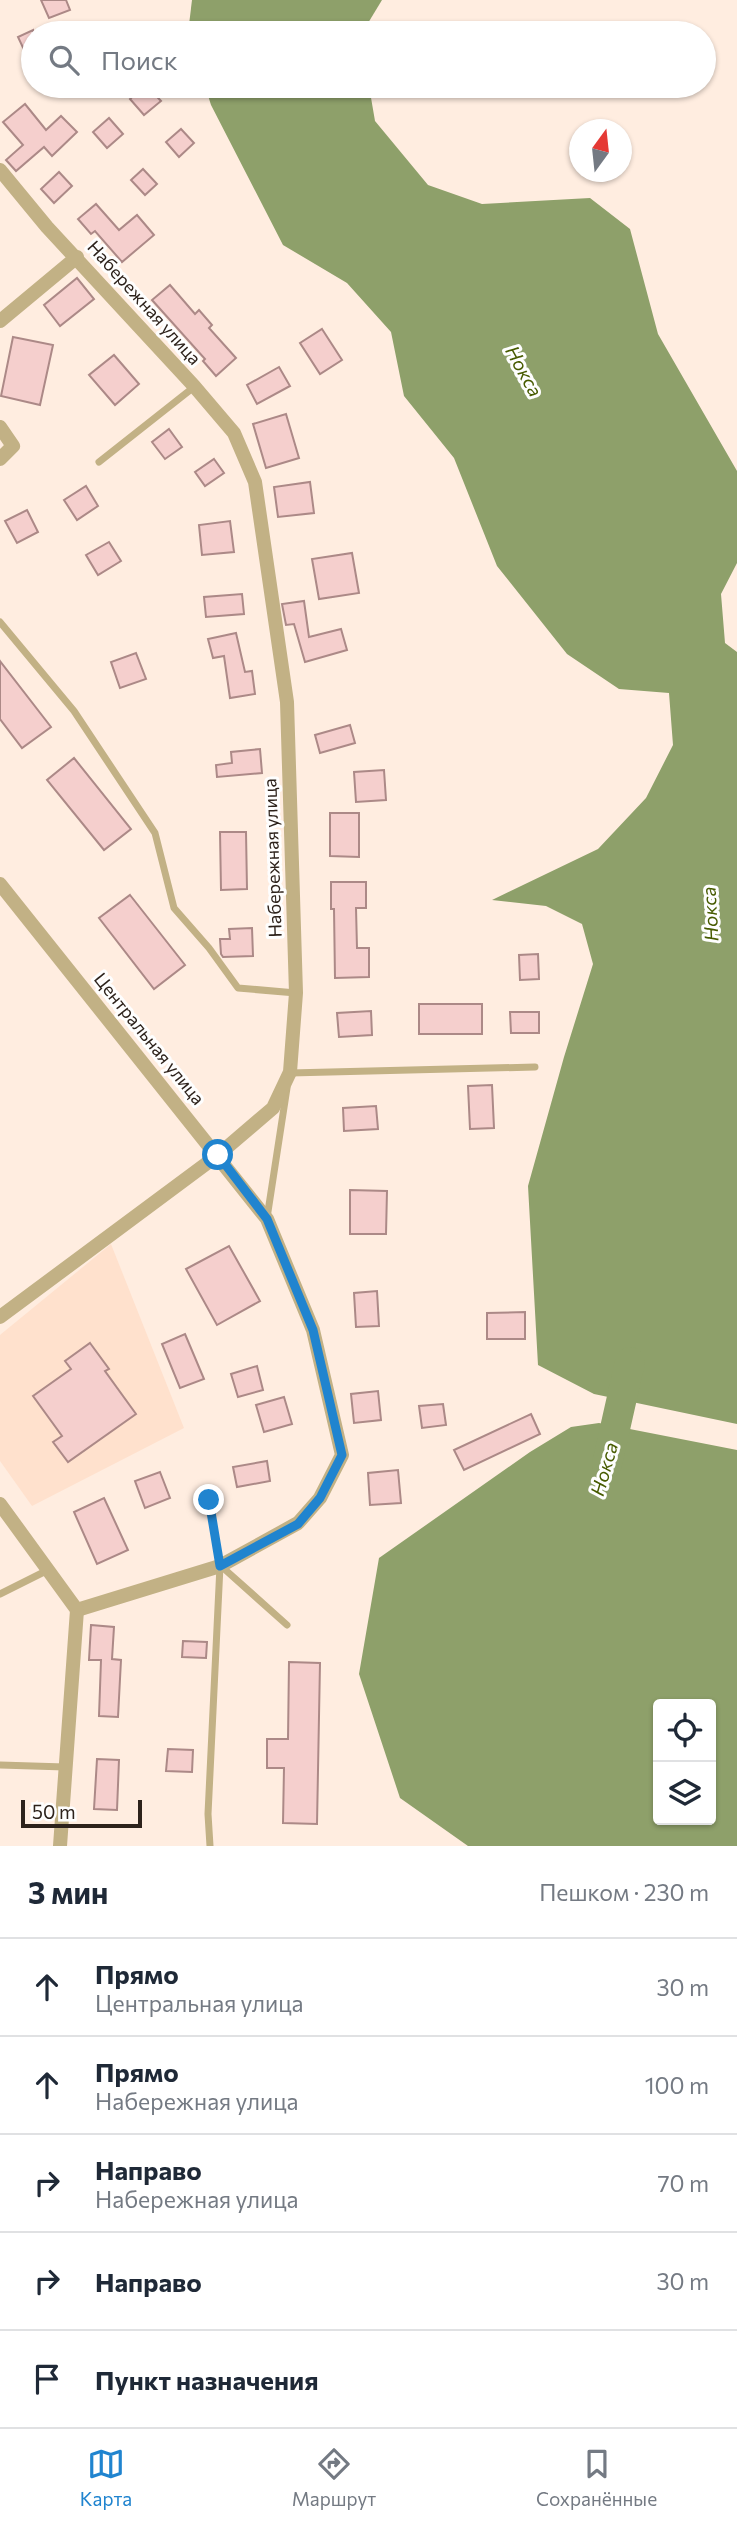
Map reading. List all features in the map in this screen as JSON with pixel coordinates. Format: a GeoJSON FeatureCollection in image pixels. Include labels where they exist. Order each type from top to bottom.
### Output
{"type":"FeatureCollection","features":[{"type":"Feature","properties":{"kind":"street","name":"Набережная улица"},"geometry":{"type":"LineString","coordinates":[[0,170],[47,227],[234,433],[255,482],[287,702],[296,993],[290,1072]]}},
{"type":"Feature","properties":{"kind":"street"},"geometry":{"type":"LineString","coordinates":[[0,321],[77,257]]}},
{"type":"Feature","properties":{"kind":"street"},"geometry":{"type":"LineString","coordinates":[[0,427],[13,446],[0,459]]}},
{"type":"Feature","properties":{"kind":"street","name":"Центральная улица"},"geometry":{"type":"LineString","coordinates":[[0,884],[267,1219]]}},
{"type":"Feature","properties":{"kind":"street"},"geometry":{"type":"LineString","coordinates":[[0,1317],[218,1155],[273,1108],[290,1072]]}},
{"type":"Feature","properties":{"kind":"street"},"geometry":{"type":"LineString","coordinates":[[77,1610],[220,1566],[298,1524],[320,1498],[342,1455],[313,1330],[267,1219]]}},
{"type":"Feature","properties":{"kind":"street"},"geometry":{"type":"LineString","coordinates":[[0,1504],[77,1610],[60,1846]]}},
{"type":"Feature","properties":{"kind":"lane"},"geometry":{"type":"LineString","coordinates":[[99,463],[194,386]]}},
{"type":"Feature","properties":{"kind":"lane"},"geometry":{"type":"LineString","coordinates":[[0,622],[74,711],[155,833],[174,908],[209,948],[238,988],[296,993]]}},
{"type":"Feature","properties":{"kind":"lane"},"geometry":{"type":"LineString","coordinates":[[290,1072],[535,1067]]}},
{"type":"Feature","properties":{"kind":"lane","name":"Набережная улица"},"geometry":{"type":"LineString","coordinates":[[267,1219],[290,1072]]}},
{"type":"Feature","properties":{"kind":"lane"},"geometry":{"type":"LineString","coordinates":[[209,1500],[220,1566],[208,1814],[210,1846]]}},
{"type":"Feature","properties":{"kind":"lane"},"geometry":{"type":"LineString","coordinates":[[220,1566],[287,1625]]}},
{"type":"Feature","properties":{"kind":"lane"},"geometry":{"type":"LineString","coordinates":[[0,1594],[48,1570]]}},
{"type":"Feature","properties":{"kind":"lane"},"geometry":{"type":"LineString","coordinates":[[0,1765],[65,1767]]}},
{"type":"Feature","properties":{"kind":"shaded area"},"geometry":{"type":"Polygon","coordinates":[[[111,1244],[184,1428],[32,1506],[0,1461],[0,1335],[111,1244]]]}},
{"type":"Feature","properties":{"kind":"water"},"geometry":{"type":"Polygon","coordinates":[[[192,0],[382,0],[369,21],[189,21],[192,0]]]}},
{"type":"Feature","properties":{"kind":"water"},"geometry":{"type":"Polygon","coordinates":[[[209,98],[371,98],[375,121],[428,185],[482,204],[590,198],[630,229],[658,334],[737,471],[737,563],[721,594],[725,643],[737,652],[737,1424],[594,1394],[538,1365],[528,1186],[593,964],[582,924],[546,906],[492,900],[598,849],[646,798],[673,745],[669,693],[619,689],[567,654],[497,566],[454,458],[404,396],[391,332],[347,283],[283,245],[209,98]]]}},
{"type":"Feature","properties":{"kind":"water"},"geometry":{"type":"Polygon","coordinates":[[[599,1423],[737,1450],[737,1846],[468,1846],[400,1798],[359,1674],[379,1558],[530,1452],[571,1427],[599,1423]]]}},
{"type":"Feature","properties":{"kind":"building"},"geometry":{"type":"Polygon","coordinates":[[[41,0],[66,0],[70,10],[49,18],[41,0]]]}},
{"type":"Feature","properties":{"kind":"building"},"geometry":{"type":"Polygon","coordinates":[[[158,98],[161,101],[144,115],[130,99],[158,98]]]}},
{"type":"Feature","properties":{"kind":"building"},"geometry":{"type":"Polygon","coordinates":[[[25,104],[46,130],[61,116],[77,132],[52,156],[44,147],[16,171],[6,160],[23,145],[3,122],[25,104]]]}},
{"type":"Feature","properties":{"kind":"building"},"geometry":{"type":"Polygon","coordinates":[[[109,118],[123,134],[107,148],[93,132],[109,118]]]}},
{"type":"Feature","properties":{"kind":"building"},"geometry":{"type":"Polygon","coordinates":[[[181,129],[194,143],[179,157],[166,142],[181,129]]]}},
{"type":"Feature","properties":{"kind":"building"},"geometry":{"type":"Polygon","coordinates":[[[143,169],[157,184],[145,195],[131,180],[143,169]]]}},
{"type":"Feature","properties":{"kind":"building"},"geometry":{"type":"Polygon","coordinates":[[[59,172],[72,186],[54,203],[41,189],[59,172]]]}},
{"type":"Feature","properties":{"kind":"building"},"geometry":{"type":"Polygon","coordinates":[[[96,204],[119,230],[137,215],[154,235],[122,262],[95,231],[91,234],[78,219],[96,204]]]}},
{"type":"Feature","properties":{"kind":"building"},"geometry":{"type":"Polygon","coordinates":[[[77,278],[94,299],[60,326],[44,305],[77,278]]]}},
{"type":"Feature","properties":{"kind":"building"},"geometry":{"type":"Polygon","coordinates":[[[170,285],[195,314],[199,310],[212,325],[209,328],[236,358],[216,376],[203,361],[205,359],[152,300],[170,285]]]}},
{"type":"Feature","properties":{"kind":"building"},"geometry":{"type":"Polygon","coordinates":[[[322,329],[342,360],[320,374],[300,343],[322,329]]]}},
{"type":"Feature","properties":{"kind":"building"},"geometry":{"type":"Polygon","coordinates":[[[13,337],[53,345],[40,405],[1,396],[13,337]]]}},
{"type":"Feature","properties":{"kind":"building"},"geometry":{"type":"Polygon","coordinates":[[[114,355],[139,384],[115,405],[89,375],[114,355]]]}},
{"type":"Feature","properties":{"kind":"building"},"geometry":{"type":"Polygon","coordinates":[[[279,367],[290,386],[257,404],[247,385],[279,367]]]}},
{"type":"Feature","properties":{"kind":"building"},"geometry":{"type":"Polygon","coordinates":[[[286,414],[299,458],[266,468],[253,424],[286,414]]]}},
{"type":"Feature","properties":{"kind":"building"},"geometry":{"type":"Polygon","coordinates":[[[169,429],[182,447],[165,459],[152,442],[169,429]]]}},
{"type":"Feature","properties":{"kind":"building"},"geometry":{"type":"Polygon","coordinates":[[[214,459],[224,473],[205,486],[195,472],[214,459]]]}},
{"type":"Feature","properties":{"kind":"building"},"geometry":{"type":"Polygon","coordinates":[[[310,482],[314,513],[278,517],[274,487],[310,482]]]}},
{"type":"Feature","properties":{"kind":"building"},"geometry":{"type":"Polygon","coordinates":[[[86,486],[98,506],[77,520],[64,500],[86,486]]]}},
{"type":"Feature","properties":{"kind":"building"},"geometry":{"type":"Polygon","coordinates":[[[27,510],[38,532],[17,543],[5,521],[27,510]]]}},
{"type":"Feature","properties":{"kind":"building"},"geometry":{"type":"Polygon","coordinates":[[[230,521],[234,552],[202,555],[199,525],[230,521]]]}},
{"type":"Feature","properties":{"kind":"building"},"geometry":{"type":"Polygon","coordinates":[[[109,542],[121,561],[98,575],[86,555],[109,542]]]}},
{"type":"Feature","properties":{"kind":"building"},"geometry":{"type":"Polygon","coordinates":[[[352,553],[359,593],[319,599],[312,559],[352,553]]]}},
{"type":"Feature","properties":{"kind":"building"},"geometry":{"type":"Polygon","coordinates":[[[242,594],[244,614],[206,617],[204,597],[242,594]]]}},
{"type":"Feature","properties":{"kind":"building"},"geometry":{"type":"Polygon","coordinates":[[[304,601],[309,637],[341,629],[347,650],[305,662],[294,624],[286,625],[282,604],[304,601]]]}},
{"type":"Feature","properties":{"kind":"building"},"geometry":{"type":"Polygon","coordinates":[[[236,633],[245,672],[252,671],[255,694],[230,698],[224,656],[213,658],[208,639],[236,633]]]}},
{"type":"Feature","properties":{"kind":"building"},"geometry":{"type":"Polygon","coordinates":[[[136,653],[146,679],[120,688],[111,662],[136,653]]]}},
{"type":"Feature","properties":{"kind":"building"},"geometry":{"type":"Polygon","coordinates":[[[0,661],[51,727],[22,748],[0,719],[0,661]]]}},
{"type":"Feature","properties":{"kind":"building"},"geometry":{"type":"Polygon","coordinates":[[[350,725],[355,743],[320,753],[315,735],[350,725]]]}},
{"type":"Feature","properties":{"kind":"building"},"geometry":{"type":"Polygon","coordinates":[[[260,749],[262,773],[217,777],[216,765],[232,763],[231,752],[260,749]]]}},
{"type":"Feature","properties":{"kind":"building"},"geometry":{"type":"Polygon","coordinates":[[[74,758],[131,829],[104,850],[47,780],[74,758]]]}},
{"type":"Feature","properties":{"kind":"building"},"geometry":{"type":"Polygon","coordinates":[[[384,770],[386,800],[356,802],[354,772],[384,770]]]}},
{"type":"Feature","properties":{"kind":"building"},"geometry":{"type":"Polygon","coordinates":[[[330,813],[359,813],[359,857],[330,856],[330,813]]]}},
{"type":"Feature","properties":{"kind":"building"},"geometry":{"type":"Polygon","coordinates":[[[220,832],[246,832],[247,889],[221,890],[220,832]]]}},
{"type":"Feature","properties":{"kind":"building"},"geometry":{"type":"Polygon","coordinates":[[[331,882],[366,882],[366,908],[356,908],[357,948],[369,948],[369,977],[335,978],[331,882]]]}},
{"type":"Feature","properties":{"kind":"building"},"geometry":{"type":"Polygon","coordinates":[[[130,895],[185,965],[154,989],[99,918],[130,895]]]}},
{"type":"Feature","properties":{"kind":"building"},"geometry":{"type":"Polygon","coordinates":[[[252,928],[253,956],[223,957],[220,939],[230,939],[229,929],[252,928]]]}},
{"type":"Feature","properties":{"kind":"building"},"geometry":{"type":"Polygon","coordinates":[[[538,954],[539,979],[520,980],[519,955],[538,954]]]}},
{"type":"Feature","properties":{"kind":"building"},"geometry":{"type":"Polygon","coordinates":[[[419,1004],[482,1004],[482,1034],[419,1034],[419,1004]]]}},
{"type":"Feature","properties":{"kind":"building"},"geometry":{"type":"Polygon","coordinates":[[[371,1011],[372,1035],[339,1037],[337,1013],[371,1011]]]}},
{"type":"Feature","properties":{"kind":"building"},"geometry":{"type":"Polygon","coordinates":[[[510,1012],[539,1012],[539,1033],[511,1033],[510,1012]]]}},
{"type":"Feature","properties":{"kind":"building"},"geometry":{"type":"Polygon","coordinates":[[[492,1085],[494,1128],[470,1129],[468,1086],[492,1085]]]}},
{"type":"Feature","properties":{"kind":"building"},"geometry":{"type":"Polygon","coordinates":[[[376,1106],[378,1129],[344,1131],[343,1108],[376,1106]]]}},
{"type":"Feature","properties":{"kind":"building"},"geometry":{"type":"Polygon","coordinates":[[[350,1190],[387,1191],[386,1234],[350,1234],[350,1190]]]}},
{"type":"Feature","properties":{"kind":"building"},"geometry":{"type":"Polygon","coordinates":[[[229,1246],[260,1301],[217,1325],[186,1269],[229,1246]]]}},
{"type":"Feature","properties":{"kind":"building"},"geometry":{"type":"Polygon","coordinates":[[[377,1291],[379,1326],[356,1327],[354,1293],[377,1291]]]}},
{"type":"Feature","properties":{"kind":"building"},"geometry":{"type":"Polygon","coordinates":[[[525,1312],[525,1339],[487,1339],[487,1313],[525,1312]]]}},
{"type":"Feature","properties":{"kind":"building"},"geometry":{"type":"Polygon","coordinates":[[[185,1334],[204,1379],[180,1388],[162,1344],[185,1334]]]}},
{"type":"Feature","properties":{"kind":"building"},"geometry":{"type":"Polygon","coordinates":[[[90,1343],[109,1369],[105,1371],[136,1414],[68,1462],[53,1442],[62,1436],[33,1396],[71,1369],[65,1361],[90,1343]]]}},
{"type":"Feature","properties":{"kind":"building"},"geometry":{"type":"Polygon","coordinates":[[[257,1366],[263,1390],[238,1397],[231,1374],[257,1366]]]}},
{"type":"Feature","properties":{"kind":"building"},"geometry":{"type":"Polygon","coordinates":[[[378,1391],[381,1420],[354,1423],[351,1394],[378,1391]]]}},
{"type":"Feature","properties":{"kind":"building"},"geometry":{"type":"Polygon","coordinates":[[[284,1397],[292,1424],[264,1432],[256,1405],[284,1397]]]}},
{"type":"Feature","properties":{"kind":"building"},"geometry":{"type":"Polygon","coordinates":[[[443,1404],[446,1425],[422,1428],[419,1406],[443,1404]]]}},
{"type":"Feature","properties":{"kind":"building"},"geometry":{"type":"Polygon","coordinates":[[[531,1414],[540,1434],[464,1470],[454,1450],[531,1414]]]}},
{"type":"Feature","properties":{"kind":"building"},"geometry":{"type":"Polygon","coordinates":[[[267,1461],[270,1481],[237,1487],[233,1467],[267,1461]]]}},
{"type":"Feature","properties":{"kind":"building"},"geometry":{"type":"Polygon","coordinates":[[[398,1470],[401,1503],[370,1505],[368,1473],[398,1470]]]}},
{"type":"Feature","properties":{"kind":"building"},"geometry":{"type":"Polygon","coordinates":[[[160,1472],[170,1498],[145,1508],[135,1481],[160,1472]]]}},
{"type":"Feature","properties":{"kind":"building"},"geometry":{"type":"Polygon","coordinates":[[[104,1498],[128,1550],[97,1564],[74,1512],[104,1498]]]}},
{"type":"Feature","properties":{"kind":"building"},"geometry":{"type":"Polygon","coordinates":[[[91,1625],[114,1627],[112,1659],[121,1660],[118,1717],[99,1716],[101,1660],[89,1660],[91,1625]]]}},
{"type":"Feature","properties":{"kind":"building"},"geometry":{"type":"Polygon","coordinates":[[[183,1641],[207,1642],[206,1658],[182,1657],[183,1641]]]}},
{"type":"Feature","properties":{"kind":"building"},"geometry":{"type":"Polygon","coordinates":[[[289,1662],[320,1663],[317,1824],[283,1823],[284,1768],[267,1768],[267,1739],[288,1739],[289,1662]]]}},
{"type":"Feature","properties":{"kind":"building"},"geometry":{"type":"Polygon","coordinates":[[[168,1749],[193,1750],[192,1772],[166,1771],[168,1749]]]}},
{"type":"Feature","properties":{"kind":"building"},"geometry":{"type":"Polygon","coordinates":[[[97,1759],[119,1760],[117,1810],[94,1809],[97,1759]]]}},
{"type":"Feature","properties":{"kind":"waterway","name":"Нокса"},"geometry":{"type":"LineString","coordinates":[[607,1464],[630,1362]]}},
{"type":"Feature","properties":{"kind":"route"},"geometry":{"type":"LineString","coordinates":[[209,1500],[220,1566],[298,1524],[320,1498],[342,1455],[313,1330],[267,1219],[218,1155]]}}]}
